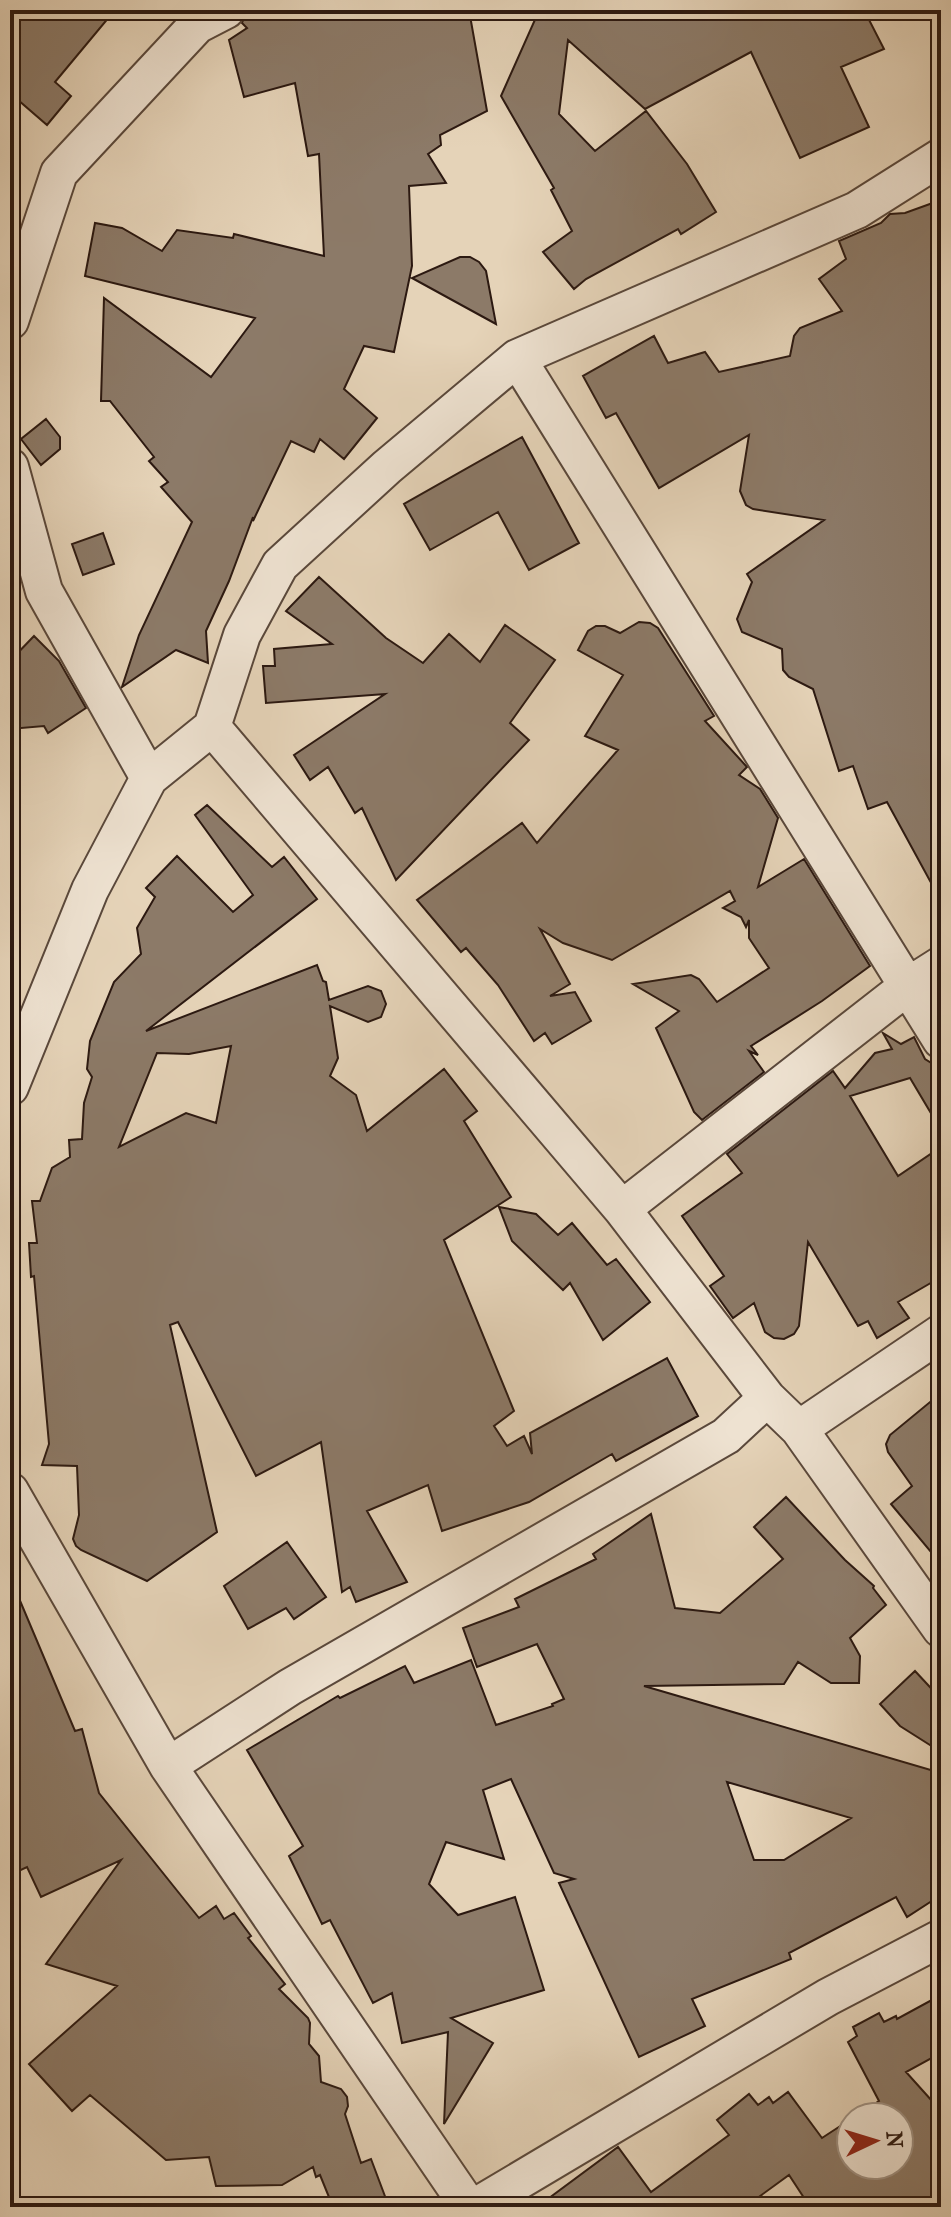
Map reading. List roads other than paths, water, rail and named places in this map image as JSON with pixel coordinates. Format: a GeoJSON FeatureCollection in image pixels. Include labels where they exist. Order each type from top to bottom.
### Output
{"type":"FeatureCollection","features":[{"type":"Feature","properties":{"kind":"street"},"geometry":{"type":"LineString","coordinates":[[10,321],[59,173],[197,25],[226,10]]}},
{"type":"Feature","properties":{"kind":"street"},"geometry":{"type":"LineString","coordinates":[[10,1087],[90,890],[149,778],[212,727],[242,635],[280,565],[387,467],[517,358],[857,210],[941,157]]}},
{"type":"Feature","properties":{"kind":"street"},"geometry":{"type":"LineString","coordinates":[[517,358],[941,1040]]}},
{"type":"Feature","properties":{"kind":"street"},"geometry":{"type":"LineString","coordinates":[[10,467],[44,591],[149,778]]}},
{"type":"Feature","properties":{"kind":"street"},"geometry":{"type":"LineString","coordinates":[[212,727],[622,1209],[767,1398],[799,1429],[941,1629]]}},
{"type":"Feature","properties":{"kind":"street"},"geometry":{"type":"LineString","coordinates":[[622,1209],[908,986],[941,965]]}},
{"type":"Feature","properties":{"kind":"street"},"geometry":{"type":"LineString","coordinates":[[799,1429],[941,1333]]}},
{"type":"Feature","properties":{"kind":"street"},"geometry":{"type":"LineString","coordinates":[[168,1766],[290,1687],[726,1436],[767,1398]]}},
{"type":"Feature","properties":{"kind":"street"},"geometry":{"type":"LineString","coordinates":[[10,1491],[168,1766],[469,2207]]}},
{"type":"Feature","properties":{"kind":"street"},"geometry":{"type":"LineString","coordinates":[[475,2207],[828,1997],[941,1939]]}}]}
